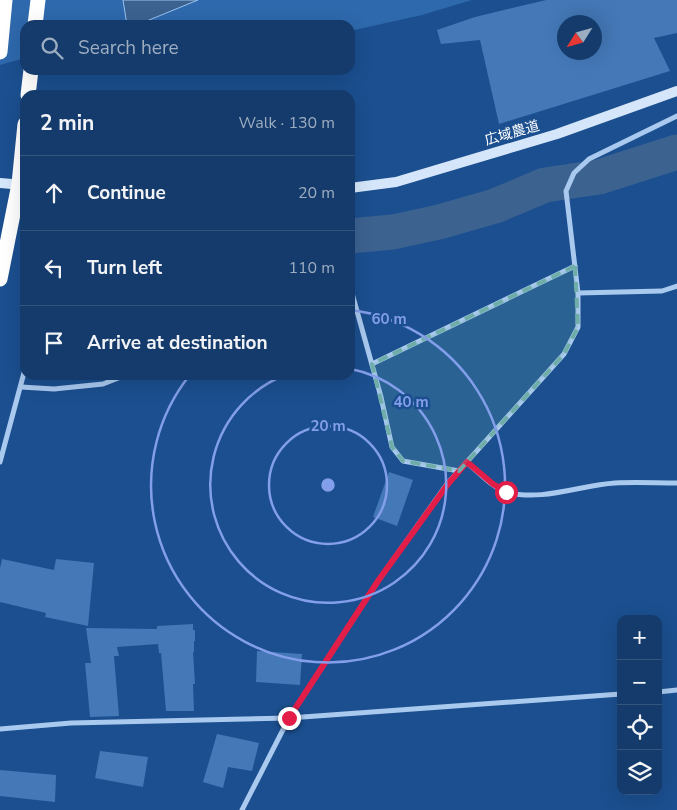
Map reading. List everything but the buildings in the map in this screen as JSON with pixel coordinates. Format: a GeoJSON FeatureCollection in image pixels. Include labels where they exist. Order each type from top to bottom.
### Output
{"type":"FeatureCollection","features":[{"type":"Feature","properties":{"kind":"highway"},"geometry":{"type":"LineString","coordinates":[[0,52],[5,0]]}},
{"type":"Feature","properties":{"kind":"highway"},"geometry":{"type":"LineString","coordinates":[[36,20],[38,0]]}},
{"type":"Feature","properties":{"kind":"highway"},"geometry":{"type":"LineString","coordinates":[[29,90],[30,75]]}},
{"type":"Feature","properties":{"kind":"highway"},"geometry":{"type":"LineString","coordinates":[[0,279],[20,194]]}},
{"type":"Feature","properties":{"kind":"street","name":"広域農道"},"geometry":{"type":"LineString","coordinates":[[355,187],[396,182],[558,134],[677,91]]}},
{"type":"Feature","properties":{"kind":"street"},"geometry":{"type":"LineString","coordinates":[[242,810],[289,718],[378,581],[448,484],[564,354],[578,327],[578,293],[566,191],[574,173],[589,160],[677,116]]}},
{"type":"Feature","properties":{"kind":"street"},"geometry":{"type":"LineString","coordinates":[[0,183],[20,185]]}},
{"type":"Feature","properties":{"kind":"street"},"geometry":{"type":"LineString","coordinates":[[372,364],[575,266]]}},
{"type":"Feature","properties":{"kind":"street"},"geometry":{"type":"LineString","coordinates":[[578,293],[662,291],[677,286]]}},
{"type":"Feature","properties":{"kind":"street"},"geometry":{"type":"LineString","coordinates":[[355,304],[392,447],[403,461],[459,471]]}},
{"type":"Feature","properties":{"kind":"street"},"geometry":{"type":"LineString","coordinates":[[0,462],[23,380]]}},
{"type":"Feature","properties":{"kind":"street"},"geometry":{"type":"LineString","coordinates":[[21,387],[54,389],[103,384],[113,380]]}},
{"type":"Feature","properties":{"kind":"street"},"geometry":{"type":"LineString","coordinates":[[467,462],[493,484],[506,492],[522,494],[553,493],[614,483],[677,483]]}},
{"type":"Feature","properties":{"kind":"street"},"geometry":{"type":"LineString","coordinates":[[662,692],[677,690]]}},
{"type":"Feature","properties":{"kind":"street"},"geometry":{"type":"LineString","coordinates":[[0,729],[71,723],[289,718],[617,694]]}},
{"type":"Feature","properties":{"kind":"highlighted area"},"geometry":{"type":"Polygon","coordinates":[[[575,266],[578,327],[564,354],[459,471],[403,461],[392,447],[372,364],[575,266]]]}},
{"type":"Feature","properties":{"kind":"shaded area"},"geometry":{"type":"Polygon","coordinates":[[[0,0],[123,0],[126,20],[20,20],[20,59],[0,65],[0,0]]]}},
{"type":"Feature","properties":{"kind":"shaded area"},"geometry":{"type":"Polygon","coordinates":[[[123,0],[198,0],[149,20],[126,20],[123,0]]]}},
{"type":"Feature","properties":{"kind":"shaded area"},"geometry":{"type":"Polygon","coordinates":[[[198,0],[472,0],[422,15],[355,30],[355,20],[149,20],[198,0]]]}},
{"type":"Feature","properties":{"kind":"waterway"},"geometry":{"type":"LineString","coordinates":[[355,236],[393,232],[439,222],[495,206],[545,185],[599,177],[677,152]]}},
{"type":"Feature","properties":{"kind":"route"},"geometry":{"type":"LineString","coordinates":[[289,718],[378,581],[448,484],[467,462],[493,484],[506,492]]}}]}
